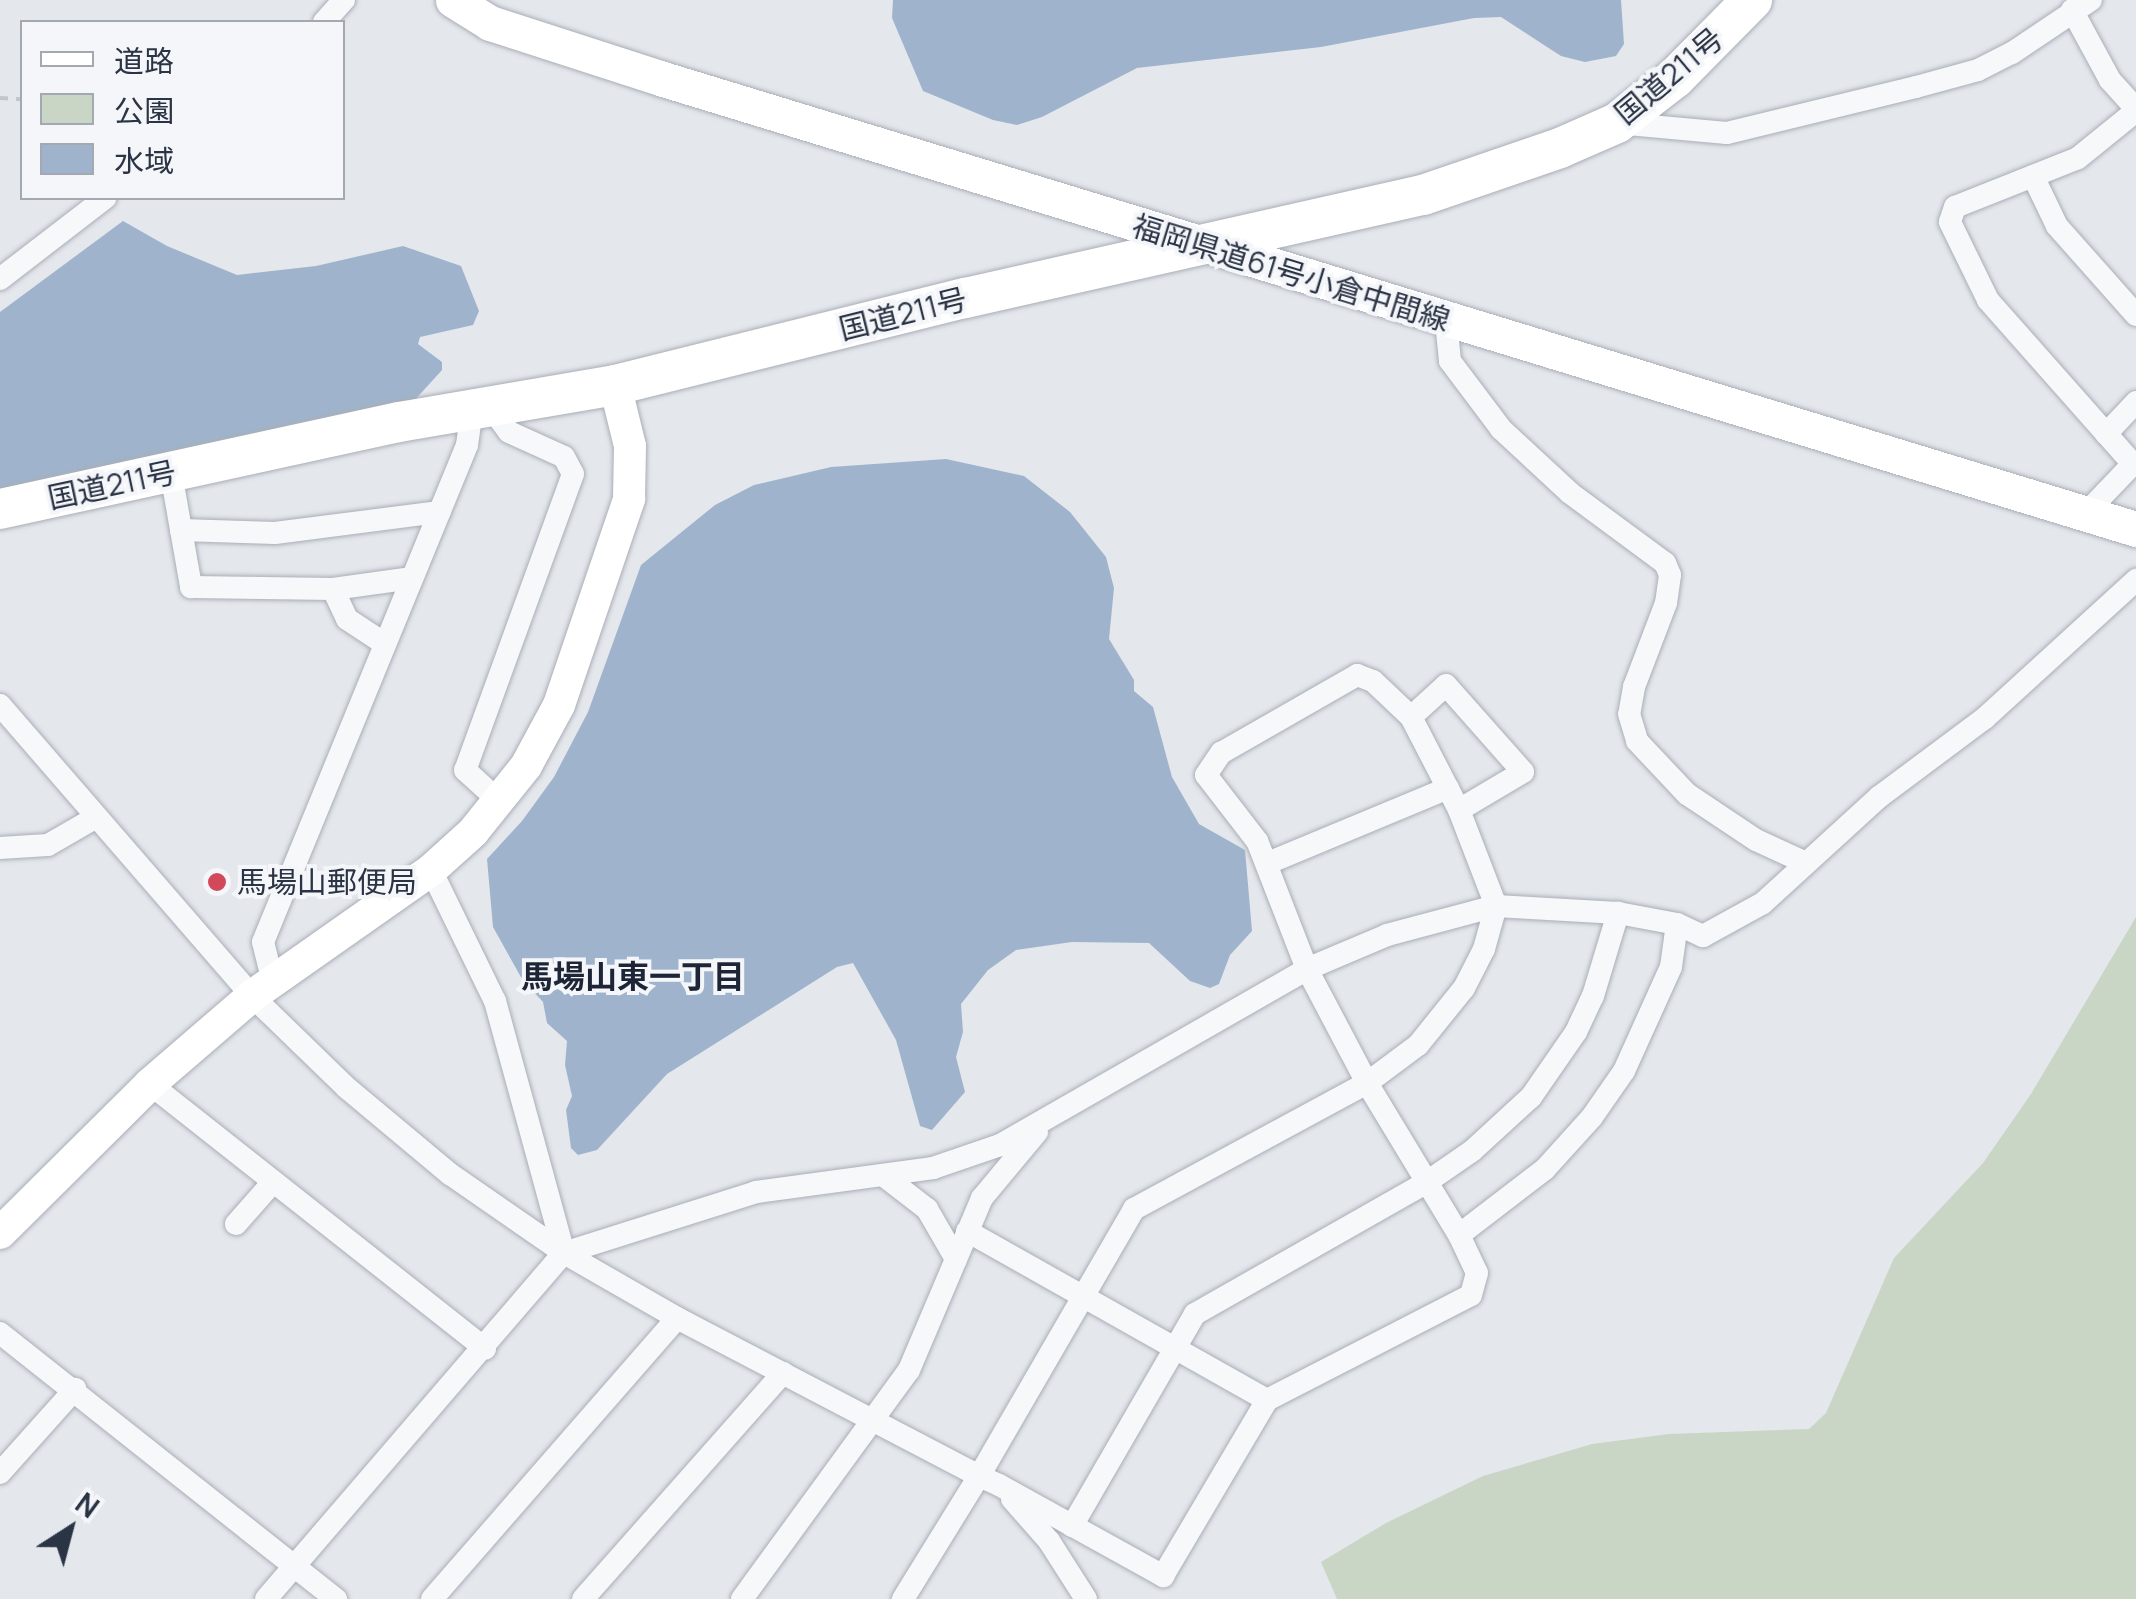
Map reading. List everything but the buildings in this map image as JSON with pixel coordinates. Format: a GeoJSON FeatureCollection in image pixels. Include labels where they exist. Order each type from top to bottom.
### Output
{"type":"FeatureCollection","features":[{"type":"Feature","properties":{"kind":"highway","name":"国道211号"},"geometry":{"type":"LineString","coordinates":[[0,509],[481,407],[615,385],[1423,195],[1560,148],[1617,123],[1675,78],[1752,0]]}},
{"type":"Feature","properties":{"kind":"main road","name":"福岡県道61号小倉中間線"},"geometry":{"type":"LineString","coordinates":[[453,0],[490,23],[1200,246],[2136,529]]}},
{"type":"Feature","properties":{"kind":"street"},"geometry":{"type":"LineString","coordinates":[[326,20],[344,0]]}},
{"type":"Feature","properties":{"kind":"street"},"geometry":{"type":"LineString","coordinates":[[1617,123],[1727,133],[1814,113],[1978,70],[2012,53],[2081,5],[2110,80],[2136,110],[2078,158],[1955,207],[1950,222],[1988,300],[2133,464],[2085,514]]}},
{"type":"Feature","properties":{"kind":"street"},"geometry":{"type":"LineString","coordinates":[[2033,176],[2056,226],[2136,315]]}},
{"type":"Feature","properties":{"kind":"street"},"geometry":{"type":"LineString","coordinates":[[0,279],[102,200]]}},
{"type":"Feature","properties":{"kind":"street"},"geometry":{"type":"LineString","coordinates":[[1446,321],[1450,361],[1501,429],[1570,492],[1666,563],[1670,574],[1666,603],[1634,686],[1629,714],[1638,741],[1687,794],[1756,840],[1806,863]]}},
{"type":"Feature","properties":{"kind":"street"},"geometry":{"type":"LineString","coordinates":[[0,1233],[150,1084],[263,989],[430,870],[473,832],[526,766],[559,705],[629,498],[630,446],[615,385]]}},
{"type":"Feature","properties":{"kind":"street"},"geometry":{"type":"LineString","coordinates":[[2106,434],[2136,402]]}},
{"type":"Feature","properties":{"kind":"street"},"geometry":{"type":"LineString","coordinates":[[263,989],[263,942],[481,407],[509,432],[564,457],[573,474],[465,770],[498,800]]}},
{"type":"Feature","properties":{"kind":"street"},"geometry":{"type":"LineString","coordinates":[[171,473],[191,587],[333,589],[412,578]]}},
{"type":"Feature","properties":{"kind":"street"},"geometry":{"type":"LineString","coordinates":[[181,530],[275,533],[440,512]]}},
{"type":"Feature","properties":{"kind":"street"},"geometry":{"type":"LineString","coordinates":[[266,1599],[564,1253],[756,1192],[933,1168],[1000,1145],[1307,969],[1388,936],[1496,906],[1618,913],[1678,924],[1703,936],[1763,903],[1879,797],[1985,718],[2136,580]]}},
{"type":"Feature","properties":{"kind":"street"},"geometry":{"type":"LineString","coordinates":[[333,589],[346,619],[385,644]]}},
{"type":"Feature","properties":{"kind":"street"},"geometry":{"type":"LineString","coordinates":[[4,714],[95,818],[263,989],[347,1088],[450,1174],[564,1253],[677,1318],[875,1420],[989,1481],[1163,1576],[1268,1400],[1471,1295],[1476,1273],[1459,1235],[1367,1083],[1307,969],[1258,841],[1206,775],[1221,752],[1357,675],[1373,681],[1412,717],[1459,810],[1496,906],[1484,949],[1440,1022],[1418,1045],[1367,1083],[1134,1209],[989,1481],[903,1599]]}},
{"type":"Feature","properties":{"kind":"street"},"geometry":{"type":"LineString","coordinates":[[1412,717],[1446,685],[1523,772],[1459,810]]}},
{"type":"Feature","properties":{"kind":"street"},"geometry":{"type":"LineString","coordinates":[[1268,863],[1448,788]]}},
{"type":"Feature","properties":{"kind":"street"},"geometry":{"type":"LineString","coordinates":[[0,848],[48,845],[95,818]]}},
{"type":"Feature","properties":{"kind":"street"},"geometry":{"type":"LineString","coordinates":[[430,870],[494,1001],[564,1253]]}},
{"type":"Feature","properties":{"kind":"street"},"geometry":{"type":"LineString","coordinates":[[1072,1526],[1194,1314],[1212,1300],[1426,1182],[1502,1126],[1531,1098],[1593,996],[1618,913]]}},
{"type":"Feature","properties":{"kind":"street"},"geometry":{"type":"LineString","coordinates":[[1459,1235],[1544,1169],[1592,1116],[1624,1071],[1671,967],[1678,924]]}},
{"type":"Feature","properties":{"kind":"street"},"geometry":{"type":"LineString","coordinates":[[150,1084],[485,1349]]}},
{"type":"Feature","properties":{"kind":"street"},"geometry":{"type":"LineString","coordinates":[[742,1599],[909,1370],[982,1198],[1044,1122]]}},
{"type":"Feature","properties":{"kind":"street"},"geometry":{"type":"LineString","coordinates":[[883,1175],[927,1210],[956,1259]]}},
{"type":"Feature","properties":{"kind":"street"},"geometry":{"type":"LineString","coordinates":[[236,1224],[273,1182]]}},
{"type":"Feature","properties":{"kind":"street"},"geometry":{"type":"LineString","coordinates":[[967,1231],[1268,1400]]}},
{"type":"Feature","properties":{"kind":"street"},"geometry":{"type":"LineString","coordinates":[[432,1599],[677,1318]]}},
{"type":"Feature","properties":{"kind":"street"},"geometry":{"type":"LineString","coordinates":[[0,1333],[336,1599]]}},
{"type":"Feature","properties":{"kind":"street"},"geometry":{"type":"LineString","coordinates":[[584,1599],[784,1373]]}},
{"type":"Feature","properties":{"kind":"street"},"geometry":{"type":"LineString","coordinates":[[0,1473],[75,1389]]}},
{"type":"Feature","properties":{"kind":"street"},"geometry":{"type":"LineString","coordinates":[[989,1481],[1049,1542],[1086,1599]]}},
{"type":"Feature","properties":{"kind":"green space"},"geometry":{"type":"Polygon","coordinates":[[[2136,917],[2136,1599],[1337,1599],[1321,1562],[1386,1523],[1483,1476],[1592,1444],[1669,1434],[1809,1429],[1826,1413],[1894,1258],[1983,1163],[2031,1094],[2136,917]]]}},
{"type":"Feature","properties":{"kind":"water"},"geometry":{"type":"Polygon","coordinates":[[[893,0],[1621,0],[1624,44],[1616,56],[1585,62],[1561,56],[1501,17],[1474,18],[1321,47],[1137,68],[1042,117],[1017,125],[993,120],[923,91],[892,18],[893,0]]]}},
{"type":"Feature","properties":{"kind":"water"},"geometry":{"type":"Polygon","coordinates":[[[123,221],[167,246],[237,275],[316,266],[403,246],[461,266],[479,311],[473,325],[420,337],[418,344],[442,362],[442,370],[413,402],[0,494],[0,312],[123,221]]]}},
{"type":"Feature","properties":{"kind":"water"},"geometry":{"type":"Polygon","coordinates":[[[946,459],[1024,476],[1070,512],[1106,557],[1114,588],[1109,639],[1134,680],[1134,691],[1153,707],[1172,777],[1199,824],[1245,850],[1252,931],[1230,955],[1219,984],[1210,988],[1190,981],[1149,943],[1072,942],[1016,950],[988,970],[961,1004],[963,1032],[956,1057],[965,1092],[932,1130],[920,1126],[896,1040],[853,963],[837,967],[667,1074],[597,1150],[578,1155],[571,1148],[566,1110],[572,1096],[565,1065],[567,1041],[547,1023],[543,1002],[522,979],[493,927],[487,859],[522,821],[554,777],[588,712],[641,565],[715,505],[754,485],[831,467],[946,459]]]}},
{"type":"Feature","properties":{"kind":"place","name":"馬場山郵便局"},"geometry":{"type":"Point","coordinates":[217,882]}},
{"type":"Feature","properties":{"kind":"district","name":"馬場山東一丁目"},"geometry":{"type":"Point","coordinates":[633,976]}}]}
